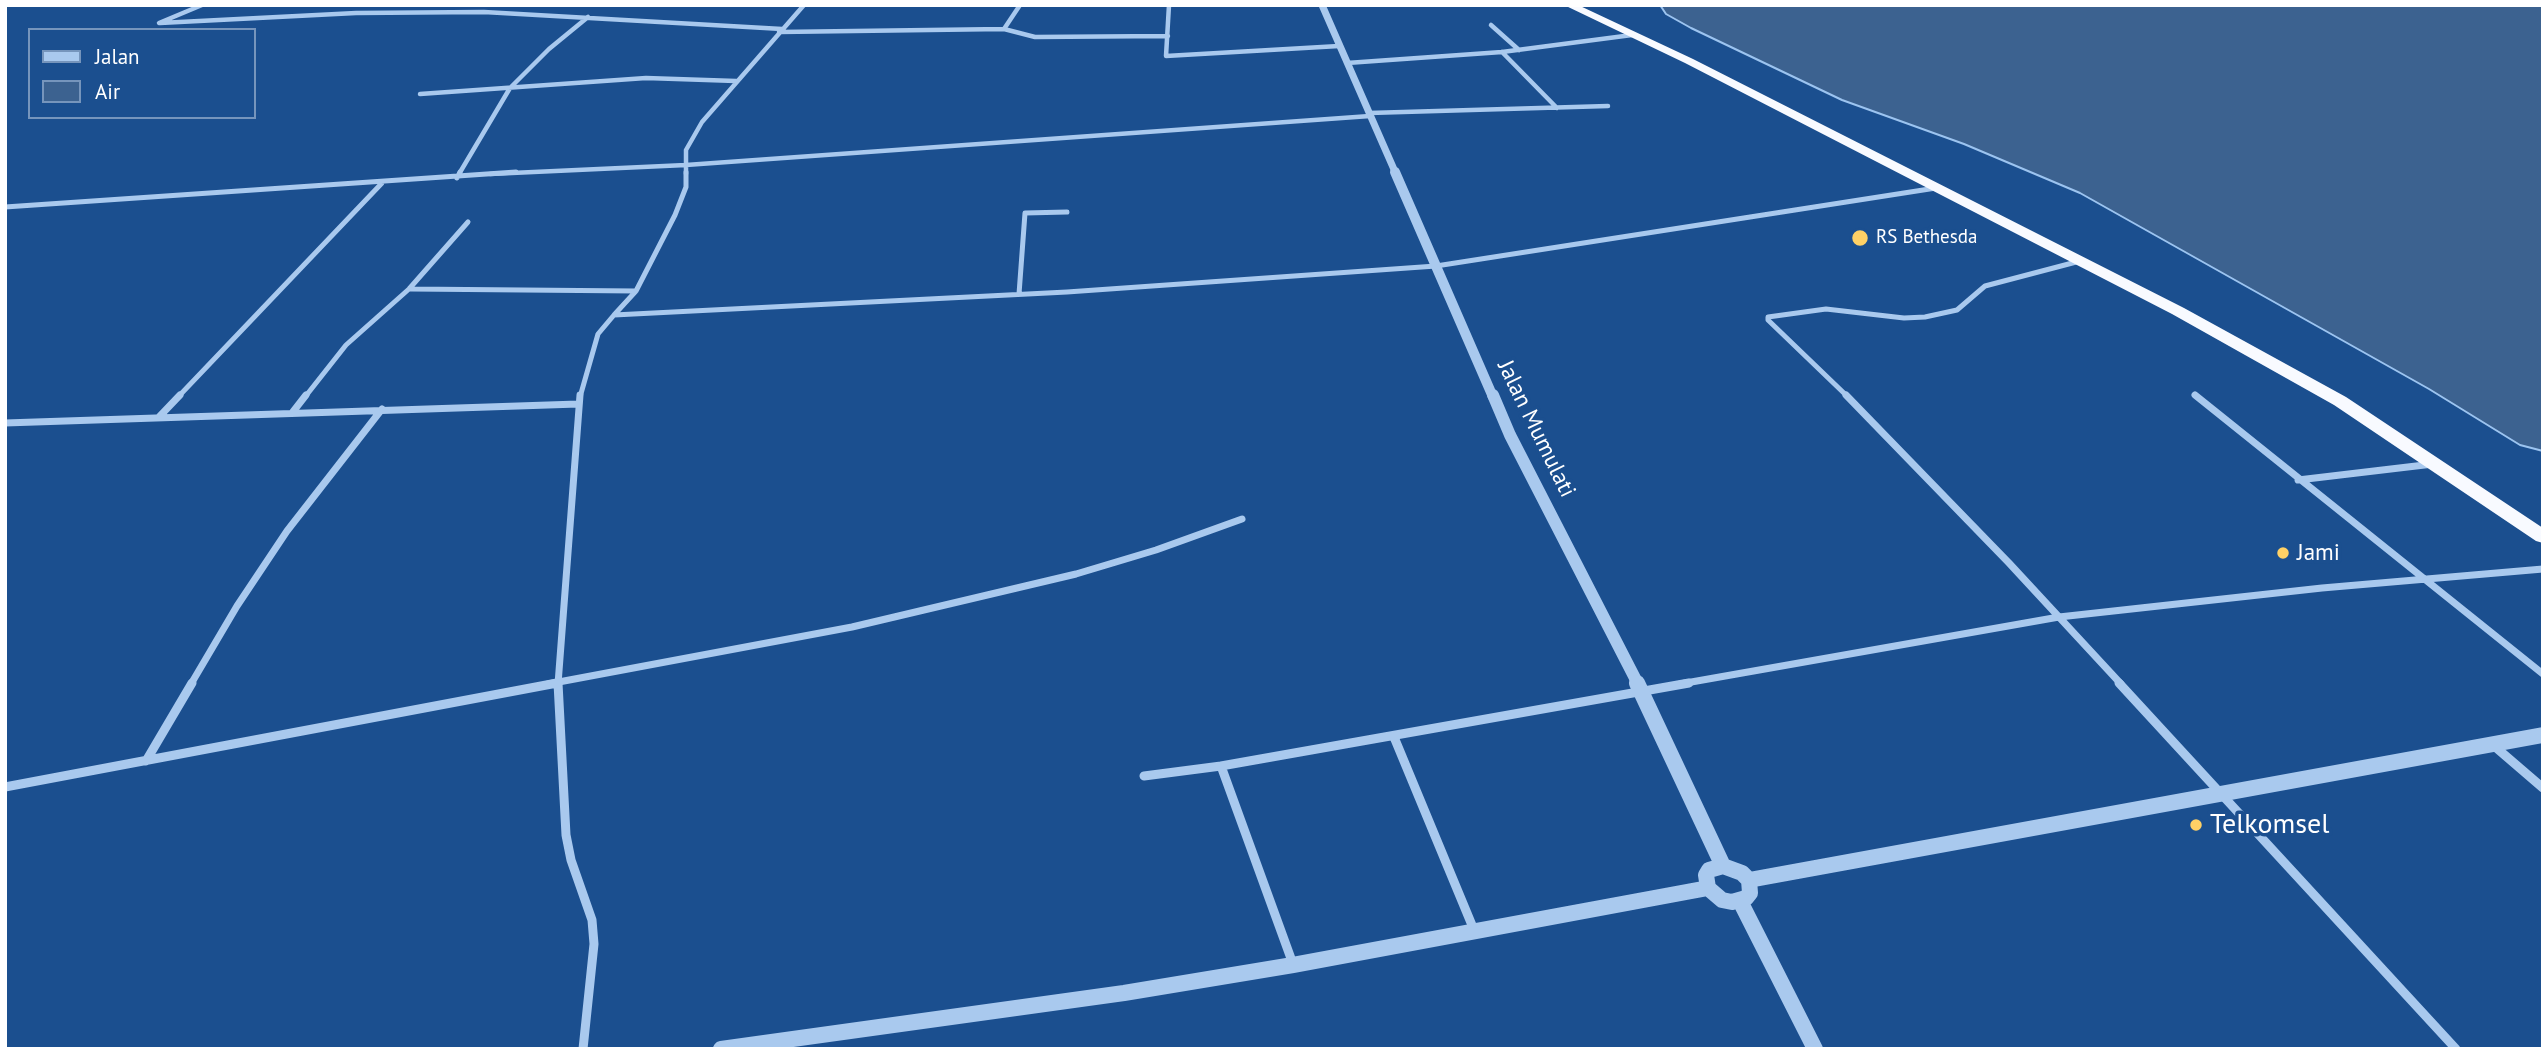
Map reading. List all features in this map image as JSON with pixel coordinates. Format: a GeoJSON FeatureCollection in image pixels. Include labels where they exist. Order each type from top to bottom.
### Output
{"type":"FeatureCollection","features":[{"type":"Feature","properties":{"kind":"highway"},"geometry":{"type":"LineString","coordinates":[[1569,5],[2081,261],[2340,401],[2543,537]]}},
{"type":"Feature","properties":{"kind":"street"},"geometry":{"type":"LineString","coordinates":[[202,5],[159,23],[356,13],[484,12],[589,16],[780,30],[1004,29],[1028,36],[1049,37],[1168,36]]}},
{"type":"Feature","properties":{"kind":"street"},"geometry":{"type":"LineString","coordinates":[[583,1049],[594,944],[592,920],[566,835],[558,682],[578,404],[598,334],[636,291],[682,197],[688,178],[686,150],[692,139],[736,81],[804,5]]}},
{"type":"Feature","properties":{"kind":"street"},"geometry":{"type":"LineString","coordinates":[[1004,29],[1020,5]]}},
{"type":"Feature","properties":{"kind":"street"},"geometry":{"type":"LineString","coordinates":[[1169,5],[1165,55],[1169,57],[1339,46]]}},
{"type":"Feature","properties":{"kind":"street","name":"Jalan Mumulati"},"geometry":{"type":"LineString","coordinates":[[1322,5],[1510,435],[1642,692],[1723,866]]}},
{"type":"Feature","properties":{"kind":"street"},"geometry":{"type":"LineString","coordinates":[[457,178],[510,88],[549,49],[589,16]]}},
{"type":"Feature","properties":{"kind":"street"},"geometry":{"type":"LineString","coordinates":[[1491,25],[1518,50]]}},
{"type":"Feature","properties":{"kind":"street"},"geometry":{"type":"LineString","coordinates":[[1347,63],[1502,52],[1632,35]]}},
{"type":"Feature","properties":{"kind":"street"},"geometry":{"type":"LineString","coordinates":[[1502,52],[1557,108]]}},
{"type":"Feature","properties":{"kind":"street"},"geometry":{"type":"LineString","coordinates":[[420,94],[646,78],[736,81]]}},
{"type":"Feature","properties":{"kind":"street"},"geometry":{"type":"LineString","coordinates":[[5,207],[578,168],[686,165],[1369,114],[1608,106]]}},
{"type":"Feature","properties":{"kind":"street"},"geometry":{"type":"LineString","coordinates":[[159,417],[382,183]]}},
{"type":"Feature","properties":{"kind":"street"},"geometry":{"type":"LineString","coordinates":[[614,315],[1019,294],[1436,266],[1936,187]]}},
{"type":"Feature","properties":{"kind":"street"},"geometry":{"type":"LineString","coordinates":[[1019,294],[1025,213],[1067,212]]}},
{"type":"Feature","properties":{"kind":"street"},"geometry":{"type":"LineString","coordinates":[[292,412],[346,345],[410,289],[468,222]]}},
{"type":"Feature","properties":{"kind":"street"},"geometry":{"type":"LineString","coordinates":[[2081,261],[1985,286],[1957,310],[1925,317],[1904,318],[1833,309],[1775,314],[1768,317],[1773,327],[1876,425],[2059,617],[2456,1049]]}},
{"type":"Feature","properties":{"kind":"street"},"geometry":{"type":"LineString","coordinates":[[410,289],[636,291]]}},
{"type":"Feature","properties":{"kind":"street"},"geometry":{"type":"LineString","coordinates":[[2195,395],[2543,674]]}},
{"type":"Feature","properties":{"kind":"street"},"geometry":{"type":"LineString","coordinates":[[5,423],[578,404]]}},
{"type":"Feature","properties":{"kind":"street"},"geometry":{"type":"LineString","coordinates":[[146,761],[237,607],[287,531],[382,409]]}},
{"type":"Feature","properties":{"kind":"street"},"geometry":{"type":"LineString","coordinates":[[2298,480],[2437,464]]}},
{"type":"Feature","properties":{"kind":"street"},"geometry":{"type":"LineString","coordinates":[[5,787],[852,628],[1076,574],[1156,550],[1242,519]]}},
{"type":"Feature","properties":{"kind":"street"},"geometry":{"type":"LineString","coordinates":[[1144,776],[1394,737],[2059,617],[2543,569]]}},
{"type":"Feature","properties":{"kind":"street"},"geometry":{"type":"LineString","coordinates":[[1748,880],[2543,735]]}},
{"type":"Feature","properties":{"kind":"street"},"geometry":{"type":"LineString","coordinates":[[1394,737],[1474,931]]}},
{"type":"Feature","properties":{"kind":"street"},"geometry":{"type":"LineString","coordinates":[[2493,744],[2543,788]]}},
{"type":"Feature","properties":{"kind":"street"},"geometry":{"type":"LineString","coordinates":[[1221,766],[1293,965]]}},
{"type":"Feature","properties":{"kind":"street"},"geometry":{"type":"LineString","coordinates":[[1723,866],[1742,873],[1748,880],[1750,893],[1741,901],[1722,900],[1708,888],[1706,875],[1709,870],[1723,866]]}},
{"type":"Feature","properties":{"kind":"street"},"geometry":{"type":"LineString","coordinates":[[721,1049],[1124,993],[1293,965],[1708,888]]}},
{"type":"Feature","properties":{"kind":"street"},"geometry":{"type":"LineString","coordinates":[[1741,901],[1815,1049]]}},
{"type":"Feature","properties":{"kind":"water"},"geometry":{"type":"Polygon","coordinates":[[[1660,5],[2543,5],[2543,451],[2520,445],[2429,389],[2080,193],[1964,144],[1842,100],[1691,28],[1666,14],[1660,5]]]}},
{"type":"Feature","properties":{"kind":"place","name":"RS Bethesda"},"geometry":{"type":"Point","coordinates":[1860,238]}},
{"type":"Feature","properties":{"kind":"place","name":"Jami"},"geometry":{"type":"Point","coordinates":[2283,553]}},
{"type":"Feature","properties":{"kind":"place","name":"Telkomsel"},"geometry":{"type":"Point","coordinates":[2196,825]}}]}
